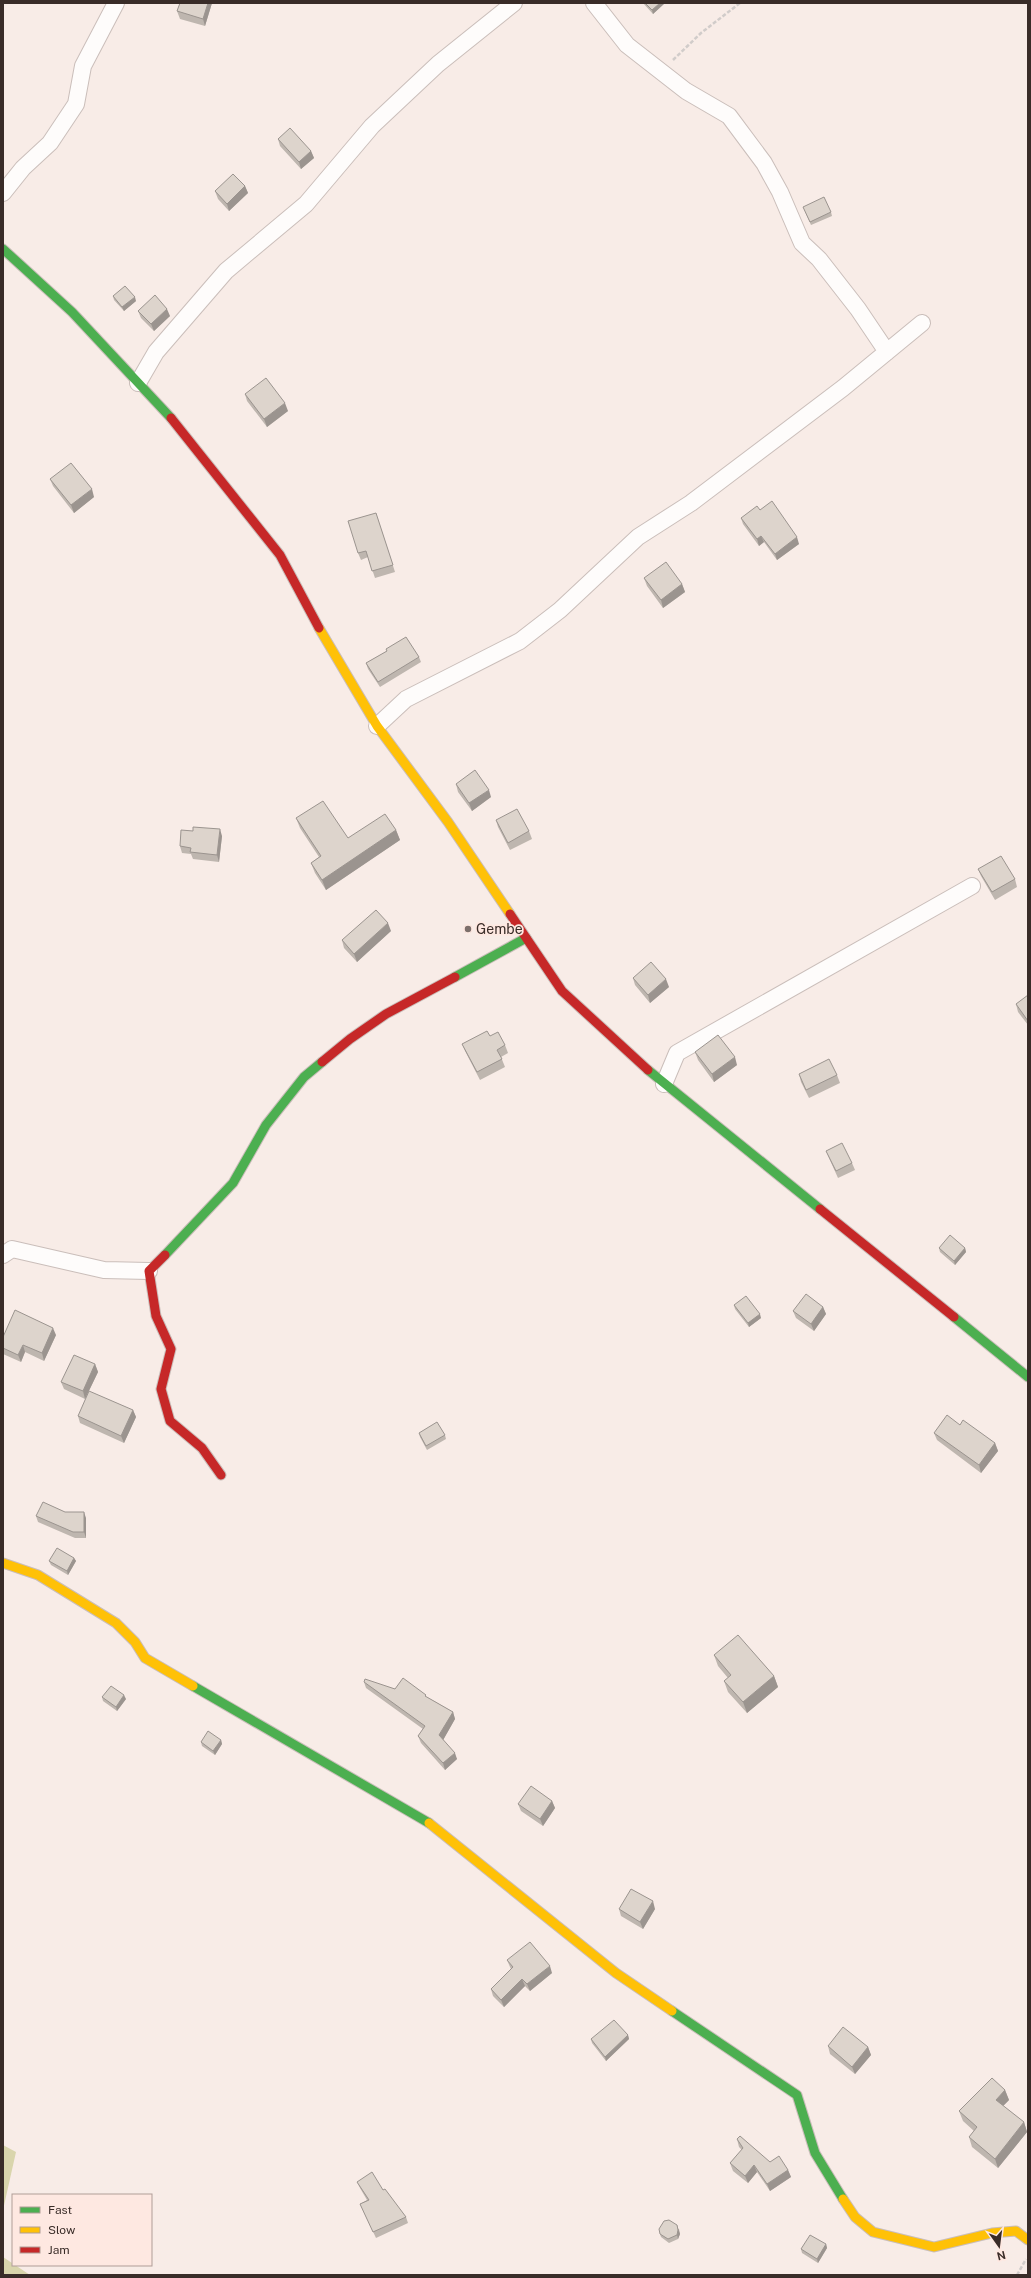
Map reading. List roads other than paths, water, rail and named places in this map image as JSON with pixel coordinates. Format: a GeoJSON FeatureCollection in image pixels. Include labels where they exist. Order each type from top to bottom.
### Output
{"type":"FeatureCollection","features":[{"type":"Feature","properties":{"kind":"street"},"geometry":{"type":"LineString","coordinates":[[3,193],[23,168],[50,143],[76,104],[83,66],[116,3]]}},
{"type":"Feature","properties":{"kind":"street"},"geometry":{"type":"LineString","coordinates":[[138,383],[156,352],[226,271],[306,204],[372,126],[433,69],[514,3]]}},
{"type":"Feature","properties":{"kind":"street"},"geometry":{"type":"LineString","coordinates":[[594,3],[627,45],[686,91],[729,116],[764,162],[780,192],[802,243],[824,265],[858,309],[887,352]]}},
{"type":"Feature","properties":{"kind":"street"},"geometry":{"type":"LineString","coordinates":[[3,249],[72,312],[172,419],[280,555],[330,648],[377,726],[448,822],[562,991],[664,1084],[1028,1377]]}},
{"type":"Feature","properties":{"kind":"street"},"geometry":{"type":"LineString","coordinates":[[377,726],[406,699],[520,641],[560,610],[638,537],[691,503],[843,388],[922,323]]}},
{"type":"Feature","properties":{"kind":"street"},"geometry":{"type":"LineString","coordinates":[[664,1084],[677,1053],[972,886]]}},
{"type":"Feature","properties":{"kind":"street"},"geometry":{"type":"LineString","coordinates":[[3,1256],[12,1249],[104,1270],[149,1272],[233,1183],[266,1125],[304,1076],[350,1038],[386,1014],[526,938]]}},
{"type":"Feature","properties":{"kind":"street"},"geometry":{"type":"LineString","coordinates":[[149,1272],[156,1316],[171,1349],[161,1389],[170,1421],[202,1448],[221,1475]]}},
{"type":"Feature","properties":{"kind":"street"},"geometry":{"type":"LineString","coordinates":[[3,1563],[38,1575],[110,1619],[134,1642],[145,1658],[434,1826],[616,1973],[797,2095],[815,2153],[856,2217],[872,2232],[934,2247],[992,2233],[1016,2230],[1028,2240]]}},
{"type":"Feature","properties":{"kind":"place","name":"Gembe"},"geometry":{"type":"Point","coordinates":[468,929]}}]}
